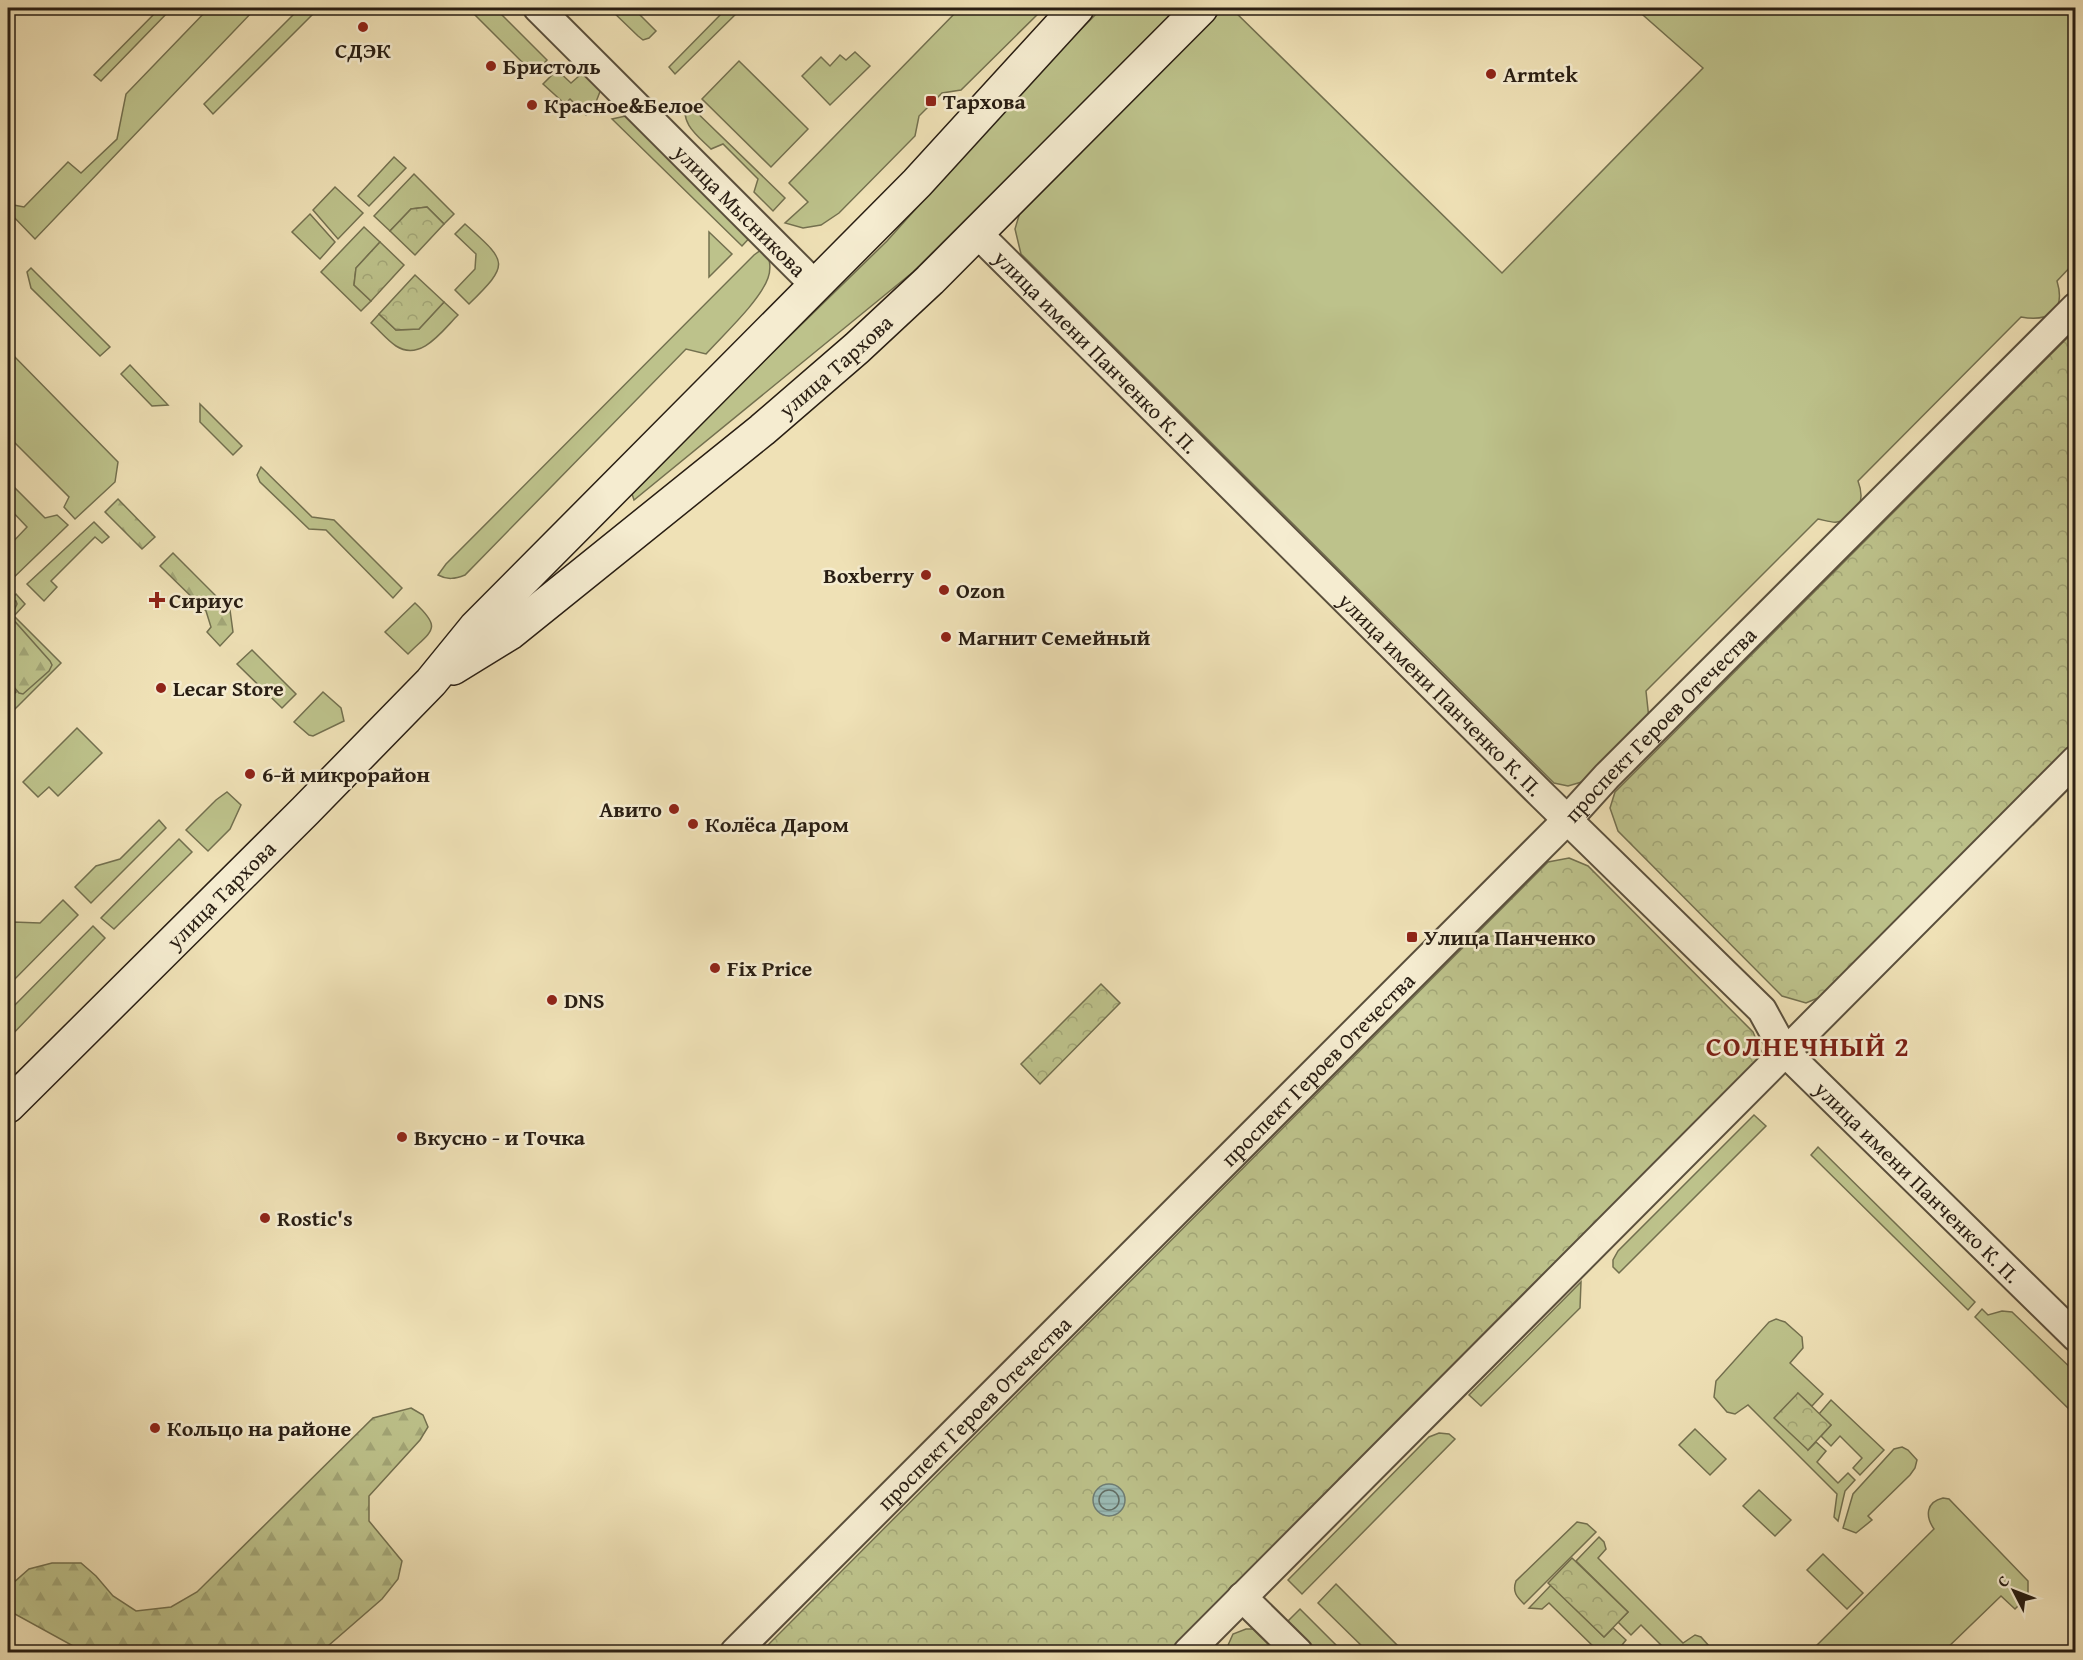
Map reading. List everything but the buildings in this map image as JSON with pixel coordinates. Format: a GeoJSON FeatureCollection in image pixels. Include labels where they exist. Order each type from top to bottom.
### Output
{"type":"FeatureCollection","features":[{"type":"Feature","properties":{"kind":"main road","name":"улица Тархова"},"geometry":{"type":"LineString","coordinates":[[8,1106],[305,811],[431,682],[475,628],[917,183],[1077,8]]}},
{"type":"Feature","properties":{"kind":"main road","name":"улица Тархова"},"geometry":{"type":"LineString","coordinates":[[431,682],[510,633],[762,430],[856,348],[930,280],[1201,8]]}},
{"type":"Feature","properties":{"kind":"street","name":"улица Мысникова"},"geometry":{"type":"LineString","coordinates":[[538,8],[815,285]]}},
{"type":"Feature","properties":{"kind":"street","name":"улица имени Панченко К. П."},"geometry":{"type":"LineString","coordinates":[[977,233],[1762,1010],[1785,1052],[2076,1337]]}},
{"type":"Feature","properties":{"kind":"street","name":"проспект Героев Отечества"},"geometry":{"type":"LineString","coordinates":[[735,1653],[2076,307]]}},
{"type":"Feature","properties":{"kind":"street"},"geometry":{"type":"LineString","coordinates":[[1188,1652],[2076,760]]}},
{"type":"Feature","properties":{"kind":"street"},"geometry":{"type":"LineString","coordinates":[[1242,1597],[1298,1653]]}},
{"type":"Feature","properties":{"kind":"green space"},"geometry":{"type":"Polygon","coordinates":[[[160,8],[172,8],[101,81],[94,75],[160,8]]]}},
{"type":"Feature","properties":{"kind":"green space"},"geometry":{"type":"Polygon","coordinates":[[[209,8],[256,8],[35,239],[8,211],[8,204],[24,207],[68,162],[81,173],[117,139],[126,94],[209,8]]]}},
{"type":"Feature","properties":{"kind":"green space"},"geometry":{"type":"Polygon","coordinates":[[[300,8],[319,8],[213,114],[204,104],[300,8]]]}},
{"type":"Feature","properties":{"kind":"green space"},"geometry":{"type":"Polygon","coordinates":[[[470,8],[495,8],[547,60],[534,74],[470,8]]]}},
{"type":"Feature","properties":{"kind":"green space"},"geometry":{"type":"Polygon","coordinates":[[[609,8],[633,8],[656,31],[643,40],[609,8]]]}},
{"type":"Feature","properties":{"kind":"green space"},"geometry":{"type":"Polygon","coordinates":[[[727,8],[742,8],[675,74],[669,67],[727,8]]]}},
{"type":"Feature","properties":{"kind":"green space"},"geometry":{"type":"Polygon","coordinates":[[[960,8],[1044,8],[961,90],[942,93],[919,116],[915,136],[839,213],[821,225],[803,228],[785,223],[808,202],[789,183],[960,8]]]}},
{"type":"Feature","properties":{"kind":"green space"},"geometry":{"type":"Polygon","coordinates":[[[1102,8],[1178,8],[913,272],[634,500],[631,491],[887,241],[1035,76],[1102,8]]]}},
{"type":"Feature","properties":{"kind":"green space"},"geometry":{"type":"Polygon","coordinates":[[[1224,8],[1231,8],[1502,273],[1703,68],[1635,8],[2075,8],[2075,262],[2057,281],[2059,300],[2053,312],[2040,318],[2021,317],[1858,481],[1861,495],[1859,507],[1851,517],[1837,522],[1818,519],[1646,691],[1649,719],[1585,781],[1568,786],[1554,783],[1021,254],[1015,229],[1020,212],[1224,8]]]}},
{"type":"Feature","properties":{"kind":"green space"},"geometry":{"type":"Polygon","coordinates":[[[855,52],[870,66],[830,105],[802,76],[821,57],[830,66],[840,55],[846,60],[855,52]]]}},
{"type":"Feature","properties":{"kind":"green space"},"geometry":{"type":"Polygon","coordinates":[[[739,61],[808,129],[771,167],[702,99],[739,61]]]}},
{"type":"Feature","properties":{"kind":"green space"},"geometry":{"type":"Polygon","coordinates":[[[587,69],[601,89],[596,102],[586,115],[570,99],[565,104],[543,84],[557,70],[571,83],[587,69]]]}},
{"type":"Feature","properties":{"kind":"green space"},"geometry":{"type":"Polygon","coordinates":[[[687,103],[785,198],[773,211],[754,192],[758,179],[723,144],[711,149],[691,129],[686,117],[687,103]]]}},
{"type":"Feature","properties":{"kind":"green space"},"geometry":{"type":"Polygon","coordinates":[[[630,115],[754,233],[742,246],[612,119],[630,115]]]}},
{"type":"Feature","properties":{"kind":"green space"},"geometry":{"type":"Polygon","coordinates":[[[394,157],[406,168],[369,206],[358,196],[394,157]]]}},
{"type":"Feature","properties":{"kind":"green space"},"geometry":{"type":"Polygon","coordinates":[[[414,174],[454,214],[444,224],[427,207],[411,209],[390,231],[374,216],[414,174]]]}},
{"type":"Feature","properties":{"kind":"green space"},"geometry":{"type":"Polygon","coordinates":[[[335,187],[363,213],[338,239],[313,210],[335,187]]]}},
{"type":"Feature","properties":{"kind":"green space"},"geometry":{"type":"Polygon","coordinates":[[[427,207],[444,224],[415,255],[390,231],[411,209],[427,207]]]}},
{"type":"Feature","properties":{"kind":"green space"},"geometry":{"type":"Polygon","coordinates":[[[310,214],[335,242],[320,259],[292,232],[310,214]]]}},
{"type":"Feature","properties":{"kind":"green space"},"geometry":{"type":"Polygon","coordinates":[[[465,224],[496,255],[498,263],[492,280],[469,304],[455,290],[475,269],[476,254],[455,234],[465,224]]]}},
{"type":"Feature","properties":{"kind":"green space"},"geometry":{"type":"Polygon","coordinates":[[[364,227],[380,242],[356,268],[354,285],[371,301],[361,311],[321,272],[364,227]]]}},
{"type":"Feature","properties":{"kind":"green space"},"geometry":{"type":"Polygon","coordinates":[[[709,232],[732,254],[709,277],[709,232]]]}},
{"type":"Feature","properties":{"kind":"green space"},"geometry":{"type":"Polygon","coordinates":[[[380,242],[404,265],[371,301],[354,285],[356,268],[380,242]]]}},
{"type":"Feature","properties":{"kind":"green space"},"geometry":{"type":"Polygon","coordinates":[[[765,247],[770,270],[764,287],[731,328],[706,354],[686,349],[465,575],[445,578],[438,575],[446,564],[754,255],[765,247]]]}},
{"type":"Feature","properties":{"kind":"green space"},"geometry":{"type":"Polygon","coordinates":[[[31,268],[110,347],[100,356],[31,288],[27,272],[31,268]]]}},
{"type":"Feature","properties":{"kind":"green space"},"geometry":{"type":"Polygon","coordinates":[[[415,275],[444,302],[419,329],[396,330],[379,314],[415,275]]]}},
{"type":"Feature","properties":{"kind":"green space"},"geometry":{"type":"Polygon","coordinates":[[[444,302],[458,315],[438,336],[414,350],[405,350],[396,346],[371,323],[379,314],[396,330],[419,329],[444,302]]]}},
{"type":"Feature","properties":{"kind":"green space"},"geometry":{"type":"Polygon","coordinates":[[[2075,330],[2075,744],[1825,995],[1806,1003],[1782,996],[1618,831],[1610,808],[1615,792],[2075,330]]]}},
{"type":"Feature","properties":{"kind":"green space"},"geometry":{"type":"Polygon","coordinates":[[[8,350],[118,462],[115,482],[75,519],[64,507],[69,497],[8,436],[8,350]]]}},
{"type":"Feature","properties":{"kind":"green space"},"geometry":{"type":"Polygon","coordinates":[[[130,365],[168,405],[152,406],[121,374],[130,365]]]}},
{"type":"Feature","properties":{"kind":"green space"},"geometry":{"type":"Polygon","coordinates":[[[200,404],[242,446],[233,455],[200,422],[200,404]]]}},
{"type":"Feature","properties":{"kind":"green space"},"geometry":{"type":"Polygon","coordinates":[[[261,467],[312,517],[334,520],[402,588],[393,598],[326,530],[309,529],[260,482],[257,475],[261,467]]]}},
{"type":"Feature","properties":{"kind":"green space"},"geometry":{"type":"Polygon","coordinates":[[[8,481],[45,518],[57,515],[68,525],[8,583],[8,547],[27,527],[8,507],[8,481]]]}},
{"type":"Feature","properties":{"kind":"green space"},"geometry":{"type":"Polygon","coordinates":[[[118,499],[155,537],[142,549],[105,512],[118,499]]]}},
{"type":"Feature","properties":{"kind":"green space"},"geometry":{"type":"Polygon","coordinates":[[[94,522],[109,537],[102,543],[95,537],[51,581],[57,587],[44,601],[27,584],[94,522]]]}},
{"type":"Feature","properties":{"kind":"green space"},"geometry":{"type":"Polygon","coordinates":[[[173,553],[230,610],[233,632],[220,646],[207,632],[211,627],[206,611],[160,566],[173,553]]]}},
{"type":"Feature","properties":{"kind":"green space"},"geometry":{"type":"Polygon","coordinates":[[[16,594],[25,604],[14,616],[61,663],[14,710],[8,704],[16,692],[8,684],[8,602],[16,594]]]}},
{"type":"Feature","properties":{"kind":"green space"},"geometry":{"type":"Polygon","coordinates":[[[12,601],[16,601],[17,604],[11,617],[52,665],[49,671],[23,694],[19,693],[8,680],[8,606],[12,601]]]}},
{"type":"Feature","properties":{"kind":"green space"},"geometry":{"type":"Polygon","coordinates":[[[415,603],[429,619],[431,629],[408,654],[385,632],[415,603]]]}},
{"type":"Feature","properties":{"kind":"green space"},"geometry":{"type":"Polygon","coordinates":[[[252,650],[296,694],[282,708],[237,664],[252,650]]]}},
{"type":"Feature","properties":{"kind":"green space"},"geometry":{"type":"Polygon","coordinates":[[[323,692],[341,708],[344,721],[313,736],[309,735],[294,722],[323,692]]]}},
{"type":"Feature","properties":{"kind":"green space"},"geometry":{"type":"Polygon","coordinates":[[[77,728],[102,753],[58,796],[49,787],[38,797],[23,782],[77,728]]]}},
{"type":"Feature","properties":{"kind":"green space"},"geometry":{"type":"Polygon","coordinates":[[[227,792],[241,805],[230,829],[208,851],[186,830],[227,792]]]}},
{"type":"Feature","properties":{"kind":"green space"},"geometry":{"type":"Polygon","coordinates":[[[159,820],[166,828],[91,903],[75,887],[96,866],[120,859],[159,820]]]}},
{"type":"Feature","properties":{"kind":"green space"},"geometry":{"type":"Polygon","coordinates":[[[179,839],[192,852],[114,929],[101,918],[179,839]]]}},
{"type":"Feature","properties":{"kind":"green space"},"geometry":{"type":"Polygon","coordinates":[[[1569,858],[1588,866],[1753,1032],[1761,1051],[1755,1070],[1173,1652],[761,1652],[1548,862],[1569,858]]]}},
{"type":"Feature","properties":{"kind":"green space"},"geometry":{"type":"Polygon","coordinates":[[[63,900],[78,915],[8,986],[8,928],[13,922],[40,923],[63,900]]]}},
{"type":"Feature","properties":{"kind":"green space"},"geometry":{"type":"Polygon","coordinates":[[[93,926],[105,938],[8,1039],[8,1012],[93,926]]]}},
{"type":"Feature","properties":{"kind":"green space"},"geometry":{"type":"Polygon","coordinates":[[[1101,984],[1120,1003],[1040,1084],[1021,1064],[1101,984]]]}},
{"type":"Feature","properties":{"kind":"green space"},"geometry":{"type":"Polygon","coordinates":[[[1754,1115],[1766,1126],[1619,1273],[1613,1267],[1613,1260],[1618,1251],[1754,1115]]]}},
{"type":"Feature","properties":{"kind":"green space"},"geometry":{"type":"Polygon","coordinates":[[[1818,1147],[1975,1302],[1968,1310],[1811,1155],[1818,1147]]]}},
{"type":"Feature","properties":{"kind":"green space"},"geometry":{"type":"Polygon","coordinates":[[[1581,1282],[1580,1308],[1481,1406],[1469,1395],[1581,1282]]]}},
{"type":"Feature","properties":{"kind":"green space"},"geometry":{"type":"Polygon","coordinates":[[[1982,1309],[1988,1315],[2002,1311],[2012,1312],[2075,1372],[2075,1415],[1975,1317],[1982,1309]]]}},
{"type":"Feature","properties":{"kind":"green space"},"geometry":{"type":"Polygon","coordinates":[[[1776,1319],[1785,1322],[1802,1337],[1803,1348],[1790,1363],[1823,1394],[1812,1406],[1798,1394],[1808,1450],[1816,1442],[1826,1451],[1817,1462],[1838,1483],[1848,1473],[1855,1480],[1845,1491],[1838,1521],[1834,1517],[1837,1494],[1748,1405],[1735,1414],[1727,1412],[1714,1397],[1716,1381],[1769,1322],[1776,1319]]]}},
{"type":"Feature","properties":{"kind":"green space"},"geometry":{"type":"Polygon","coordinates":[[[1798,1393],[1831,1425],[1808,1450],[1774,1418],[1798,1393]]]}},
{"type":"Feature","properties":{"kind":"green space"},"geometry":{"type":"Polygon","coordinates":[[[1831,1400],[1884,1450],[1860,1475],[1853,1468],[1862,1458],[1840,1436],[1831,1446],[1821,1436],[1831,1425],[1819,1414],[1831,1400]]]}},
{"type":"Feature","properties":{"kind":"green space"},"geometry":{"type":"Polygon","coordinates":[[[411,1408],[423,1415],[428,1427],[420,1440],[369,1496],[369,1521],[402,1561],[398,1579],[382,1599],[321,1652],[84,1652],[13,1613],[8,1602],[12,1584],[29,1569],[52,1563],[81,1563],[113,1596],[136,1611],[171,1607],[197,1592],[373,1418],[411,1408]]]}},
{"type":"Feature","properties":{"kind":"green space"},"geometry":{"type":"Polygon","coordinates":[[[1695,1429],[1726,1459],[1710,1475],[1679,1445],[1695,1429]]]}},
{"type":"Feature","properties":{"kind":"green space"},"geometry":{"type":"Polygon","coordinates":[[[1439,1433],[1449,1434],[1455,1439],[1302,1594],[1288,1580],[1429,1437],[1439,1433]]]}},
{"type":"Feature","properties":{"kind":"green space"},"geometry":{"type":"Polygon","coordinates":[[[1902,1447],[1917,1460],[1910,1475],[1868,1516],[1872,1520],[1856,1533],[1843,1528],[1853,1494],[1894,1449],[1902,1447]]]}},
{"type":"Feature","properties":{"kind":"green space"},"geometry":{"type":"Polygon","coordinates":[[[1759,1490],[1791,1520],[1775,1536],[1743,1506],[1759,1490]]]}},
{"type":"Feature","properties":{"kind":"green space"},"geometry":{"type":"Polygon","coordinates":[[[1943,1498],[1949,1499],[2028,1581],[2028,1596],[2015,1609],[2001,1596],[1943,1652],[1810,1652],[1934,1529],[1928,1515],[1930,1506],[1943,1498]]]}},
{"type":"Feature","properties":{"kind":"green space"},"geometry":{"type":"Polygon","coordinates":[[[1577,1522],[1587,1524],[1596,1532],[1524,1604],[1516,1594],[1516,1581],[1577,1522]]]}},
{"type":"Feature","properties":{"kind":"green space"},"geometry":{"type":"Polygon","coordinates":[[[1599,1537],[1606,1549],[1598,1558],[1683,1643],[1695,1635],[1701,1637],[1709,1646],[1702,1652],[1668,1652],[1641,1625],[1631,1635],[1618,1622],[1628,1612],[1576,1561],[1599,1537]]]}},
{"type":"Feature","properties":{"kind":"green space"},"geometry":{"type":"Polygon","coordinates":[[[1823,1554],[1863,1593],[1847,1609],[1807,1570],[1823,1554]]]}},
{"type":"Feature","properties":{"kind":"green space"},"geometry":{"type":"Polygon","coordinates":[[[1572,1558],[1628,1612],[1604,1637],[1548,1583],[1572,1558]]]}},
{"type":"Feature","properties":{"kind":"green space"},"geometry":{"type":"Polygon","coordinates":[[[1336,1584],[1402,1650],[1399,1652],[1368,1652],[1318,1603],[1336,1584]]]}},
{"type":"Feature","properties":{"kind":"green space"},"geometry":{"type":"Polygon","coordinates":[[[1551,1585],[1604,1637],[1613,1628],[1626,1640],[1618,1650],[1621,1652],[1599,1652],[1549,1603],[1542,1609],[1529,1608],[1551,1585]]]}},
{"type":"Feature","properties":{"kind":"green space"},"geometry":{"type":"Polygon","coordinates":[[[1300,1609],[1343,1652],[1318,1652],[1287,1622],[1300,1609]]]}},
{"type":"Feature","properties":{"kind":"green space"},"geometry":{"type":"Polygon","coordinates":[[[1246,1629],[1257,1629],[1287,1652],[1225,1652],[1233,1634],[1246,1629]]]}},
{"type":"Feature","properties":{"kind":"water"},"geometry":{"type":"Polygon","coordinates":[[[1109,1484],[1121,1488],[1125,1500],[1121,1512],[1109,1516],[1097,1512],[1093,1500],[1097,1488],[1109,1484]]]}},
{"type":"Feature","properties":{"kind":"place","name":"СДЭК"},"geometry":{"type":"Point","coordinates":[363,27]}},
{"type":"Feature","properties":{"kind":"place","name":"Бристоль"},"geometry":{"type":"Point","coordinates":[491,66]}},
{"type":"Feature","properties":{"kind":"place","name":"Armtek"},"geometry":{"type":"Point","coordinates":[1491,74]}},
{"type":"Feature","properties":{"kind":"place","name":"Тархова"},"geometry":{"type":"Point","coordinates":[931,101]}},
{"type":"Feature","properties":{"kind":"place","name":"Красное&Белое"},"geometry":{"type":"Point","coordinates":[532,105]}},
{"type":"Feature","properties":{"kind":"place","name":"Boxberry"},"geometry":{"type":"Point","coordinates":[926,575]}},
{"type":"Feature","properties":{"kind":"place","name":"Ozon"},"geometry":{"type":"Point","coordinates":[944,590]}},
{"type":"Feature","properties":{"kind":"place","name":"Сириус"},"geometry":{"type":"Point","coordinates":[157,600]}},
{"type":"Feature","properties":{"kind":"place","name":"Магнит Семейный"},"geometry":{"type":"Point","coordinates":[946,637]}},
{"type":"Feature","properties":{"kind":"place","name":"Lecar Store"},"geometry":{"type":"Point","coordinates":[161,688]}},
{"type":"Feature","properties":{"kind":"place","name":"6-й микрорайон"},"geometry":{"type":"Point","coordinates":[250,774]}},
{"type":"Feature","properties":{"kind":"place","name":"Авито"},"geometry":{"type":"Point","coordinates":[674,809]}},
{"type":"Feature","properties":{"kind":"place","name":"Колёса Даром"},"geometry":{"type":"Point","coordinates":[693,824]}},
{"type":"Feature","properties":{"kind":"place","name":"Улица Панченко"},"geometry":{"type":"Point","coordinates":[1412,937]}},
{"type":"Feature","properties":{"kind":"place","name":"Fix Price"},"geometry":{"type":"Point","coordinates":[715,968]}},
{"type":"Feature","properties":{"kind":"place","name":"DNS"},"geometry":{"type":"Point","coordinates":[552,1000]}},
{"type":"Feature","properties":{"kind":"place","name":"Вкусно - и Точка"},"geometry":{"type":"Point","coordinates":[402,1137]}},
{"type":"Feature","properties":{"kind":"place","name":"Rostic's"},"geometry":{"type":"Point","coordinates":[265,1218]}},
{"type":"Feature","properties":{"kind":"place","name":"Кольцо на районе"},"geometry":{"type":"Point","coordinates":[155,1428]}},
{"type":"Feature","properties":{"kind":"district","name":"СОЛНЕЧНЫЙ 2"},"geometry":{"type":"Point","coordinates":[1808,1045]}}]}
